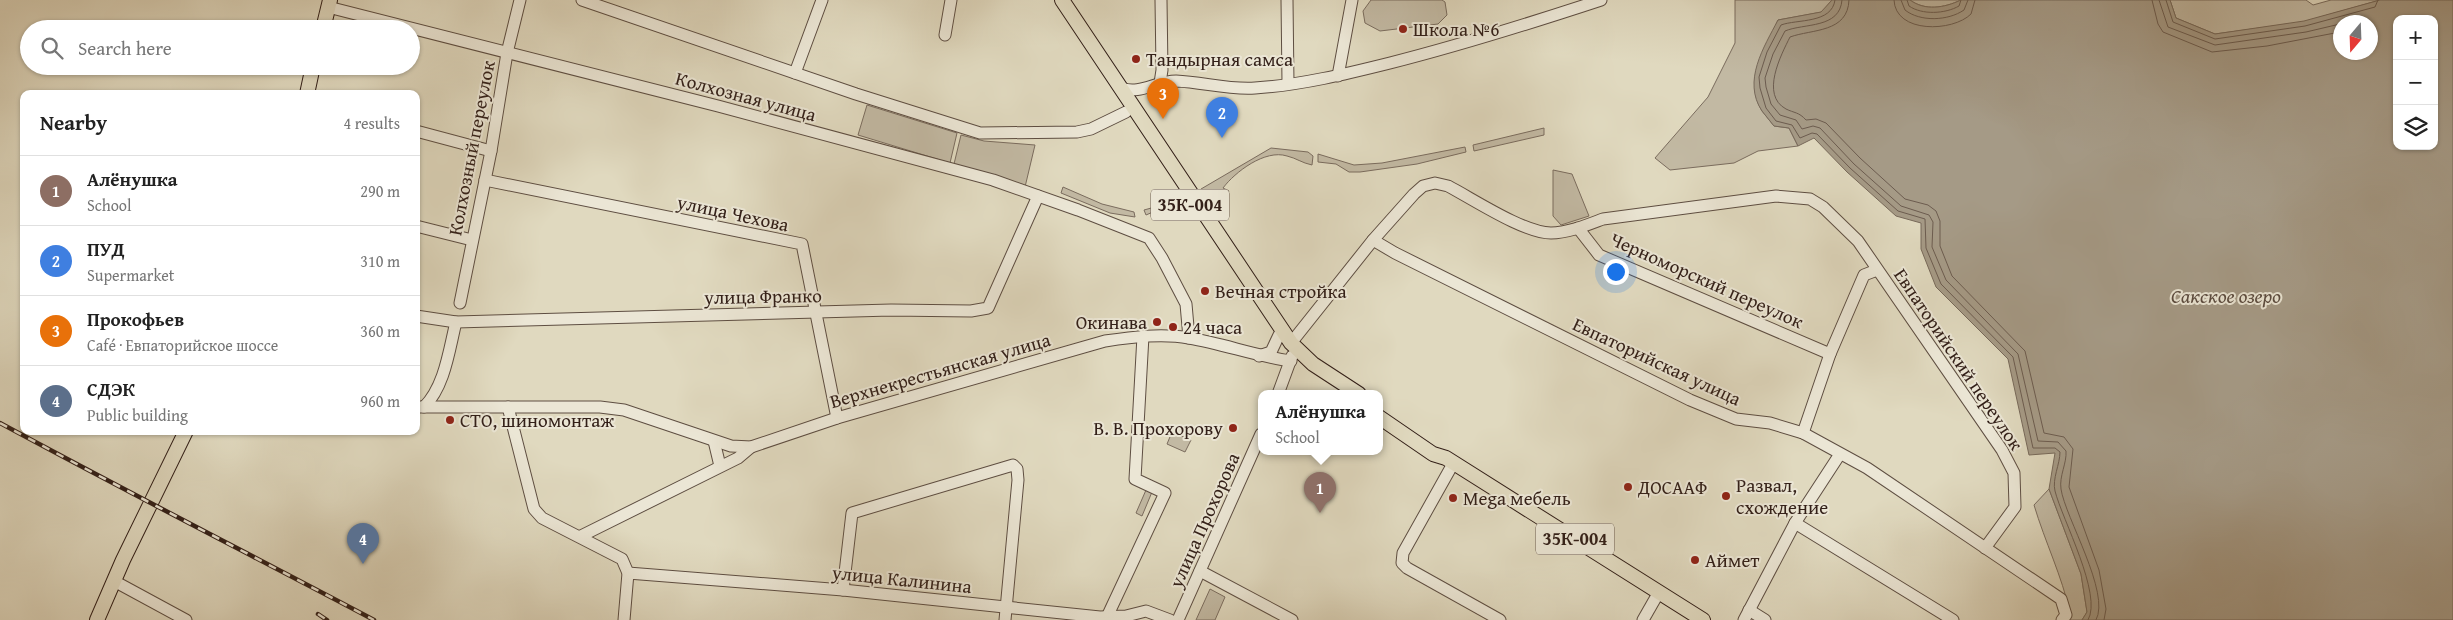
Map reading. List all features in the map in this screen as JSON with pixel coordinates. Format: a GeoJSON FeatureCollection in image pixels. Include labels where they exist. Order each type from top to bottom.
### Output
{"type":"FeatureCollection","features":[{"type":"Feature","properties":{"kind":"main road","name":"35К-004"},"geometry":{"type":"LineString","coordinates":[[1052,0],[1131,111],[1292,353],[1313,364],[1353,390]]}},
{"type":"Feature","properties":{"kind":"main road","name":"35К-004"},"geometry":{"type":"LineString","coordinates":[[1062,0],[1121,88],[1131,111],[1279,335],[1292,353],[1309,369],[1340,390]]}},
{"type":"Feature","properties":{"kind":"main road"},"geometry":{"type":"LineString","coordinates":[[325,20],[329,4]]}},
{"type":"Feature","properties":{"kind":"main road"},"geometry":{"type":"LineString","coordinates":[[308,90],[311,75]]}},
{"type":"Feature","properties":{"kind":"main road","name":"35К-004"},"geometry":{"type":"LineString","coordinates":[[1383,411],[1437,446],[1450,460]]}},
{"type":"Feature","properties":{"kind":"main road","name":"35К-004"},"geometry":{"type":"LineString","coordinates":[[1383,420],[1433,454],[1450,460],[1703,620]]}},
{"type":"Feature","properties":{"kind":"main road"},"geometry":{"type":"LineString","coordinates":[[97,620],[184,435]]}},
{"type":"Feature","properties":{"kind":"street","name":"Колхозный переулок"},"geometry":{"type":"LineString","coordinates":[[460,303],[491,151],[507,53],[520,0]]}},
{"type":"Feature","properties":{"kind":"street","name":"Колхозная улица"},"geometry":{"type":"LineString","coordinates":[[582,0],[928,118],[980,133],[1077,132],[1090,129],[1131,111]]}},
{"type":"Feature","properties":{"kind":"street"},"geometry":{"type":"LineString","coordinates":[[795,73],[822,0]]}},
{"type":"Feature","properties":{"kind":"street"},"geometry":{"type":"LineString","coordinates":[[944,35],[951,0]]}},
{"type":"Feature","properties":{"kind":"street"},"geometry":{"type":"LineString","coordinates":[[1131,111],[1138,101],[1155,85],[1162,70],[1161,0]]}},
{"type":"Feature","properties":{"kind":"street"},"geometry":{"type":"LineString","coordinates":[[1287,0],[1288,83]]}},
{"type":"Feature","properties":{"kind":"street"},"geometry":{"type":"LineString","coordinates":[[1338,76],[1352,0]]}},
{"type":"Feature","properties":{"kind":"street"},"geometry":{"type":"LineString","coordinates":[[1121,88],[1135,90],[1180,82],[1228,88],[1255,88],[1338,76],[1473,42],[1601,0]]}},
{"type":"Feature","properties":{"kind":"street","name":"Колхозная улица"},"geometry":{"type":"LineString","coordinates":[[329,4],[387,20]]}},
{"type":"Feature","properties":{"kind":"street","name":"Колхозная улица"},"geometry":{"type":"LineString","coordinates":[[420,29],[993,180],[1148,238],[1162,258],[1186,304],[1189,338]]}},
{"type":"Feature","properties":{"kind":"street"},"geometry":{"type":"LineString","coordinates":[[420,132],[491,151]]}},
{"type":"Feature","properties":{"kind":"street","name":"улица Чехова"},"geometry":{"type":"LineString","coordinates":[[485,180],[802,244],[837,418]]}},
{"type":"Feature","properties":{"kind":"street","name":"Евпаторийский переулок"},"geometry":{"type":"LineString","coordinates":[[1373,240],[1414,194],[1424,186],[1435,183],[1448,186],[1520,224],[1536,230],[1555,233],[1578,228],[1604,219],[1776,196],[1810,199],[1823,207],[1858,240],[2002,450],[2014,473],[2015,508],[1985,548]]}},
{"type":"Feature","properties":{"kind":"street","name":"улица Франко"},"geometry":{"type":"LineString","coordinates":[[420,317],[456,322],[816,312],[970,312],[988,308],[1035,195]]}},
{"type":"Feature","properties":{"kind":"street"},"geometry":{"type":"LineString","coordinates":[[420,227],[472,240]]}},
{"type":"Feature","properties":{"kind":"street","name":"Черноморский переулок"},"geometry":{"type":"LineString","coordinates":[[1578,228],[1599,255],[1830,354]]}},
{"type":"Feature","properties":{"kind":"street"},"geometry":{"type":"LineString","coordinates":[[1279,390],[1292,353],[1373,240]]}},
{"type":"Feature","properties":{"kind":"street","name":"Евпаторийская улица"},"geometry":{"type":"LineString","coordinates":[[1373,240],[1395,253],[1690,400],[1736,419],[1770,423],[1803,433],[1867,468],[2061,599],[2064,617]]}},
{"type":"Feature","properties":{"kind":"street","name":"Евпаторийский переулок"},"geometry":{"type":"LineString","coordinates":[[1803,433],[1830,354],[1864,275],[1877,270]]}},
{"type":"Feature","properties":{"kind":"street"},"geometry":{"type":"LineString","coordinates":[[420,407],[436,393],[456,322]]}},
{"type":"Feature","properties":{"kind":"street"},"geometry":{"type":"LineString","coordinates":[[1259,356],[1271,352],[1279,335]]}},
{"type":"Feature","properties":{"kind":"street"},"geometry":{"type":"LineString","coordinates":[[1108,617],[1120,586],[1164,493],[1135,479],[1143,336]]}},
{"type":"Feature","properties":{"kind":"street","name":"Верхнекрестьянская улица"},"geometry":{"type":"LineString","coordinates":[[581,536],[738,458],[752,447],[837,418],[1105,341],[1143,336],[1189,338],[1259,356],[1292,353]]}},
{"type":"Feature","properties":{"kind":"street"},"geometry":{"type":"LineString","coordinates":[[440,383],[440,393],[449,408]]}},
{"type":"Feature","properties":{"kind":"street","name":"Верхнекрестьянская улица"},"geometry":{"type":"LineString","coordinates":[[420,407],[600,407],[624,410],[731,446],[752,447]]}},
{"type":"Feature","properties":{"kind":"street"},"geometry":{"type":"LineString","coordinates":[[508,407],[534,509],[542,518],[581,536],[622,559],[628,573],[624,620]]}},
{"type":"Feature","properties":{"kind":"street"},"geometry":{"type":"LineString","coordinates":[[714,441],[720,466]]}},
{"type":"Feature","properties":{"kind":"street","name":"улица Прохорова"},"geometry":{"type":"LineString","coordinates":[[1178,620],[1258,441]]}},
{"type":"Feature","properties":{"kind":"street"},"geometry":{"type":"LineString","coordinates":[[1765,620],[1747,615],[1795,523],[1840,454]]}},
{"type":"Feature","properties":{"kind":"street"},"geometry":{"type":"LineString","coordinates":[[1450,460],[1404,553],[1402,563],[1500,620]]}},
{"type":"Feature","properties":{"kind":"street"},"geometry":{"type":"LineString","coordinates":[[843,590],[852,513],[1013,465],[1017,469],[1018,480],[1005,620]]}},
{"type":"Feature","properties":{"kind":"street"},"geometry":{"type":"LineString","coordinates":[[1795,523],[1953,620]]}},
{"type":"Feature","properties":{"kind":"street"},"geometry":{"type":"LineString","coordinates":[[1200,571],[1292,620]]}},
{"type":"Feature","properties":{"kind":"street","name":"улица Калинина"},"geometry":{"type":"LineString","coordinates":[[628,573],[843,590],[1108,617],[1126,616],[1146,611],[1170,620]]}},
{"type":"Feature","properties":{"kind":"street"},"geometry":{"type":"LineString","coordinates":[[114,581],[186,620]]}},
{"type":"Feature","properties":{"kind":"street"},"geometry":{"type":"LineString","coordinates":[[1643,620],[1659,592]]}},
{"type":"Feature","properties":{"kind":"shaded area"},"geometry":{"type":"Polygon","coordinates":[[[1371,0],[1442,0],[1445,2],[1447,15],[1438,24],[1380,31],[1365,23],[1363,11],[1371,0]]]}},
{"type":"Feature","properties":{"kind":"shaded area"},"geometry":{"type":"Polygon","coordinates":[[[1735,0],[1832,0],[1822,12],[1778,20],[1758,65],[1755,88],[1757,100],[1762,111],[1774,126],[1789,128],[1798,146],[1758,151],[1734,163],[1670,170],[1655,158],[1708,97],[1735,43],[1735,0]]]}},
{"type":"Feature","properties":{"kind":"shaded area"},"geometry":{"type":"Polygon","coordinates":[[[1910,0],[1961,0],[1948,5],[1928,7],[1910,0]]]}},
{"type":"Feature","properties":{"kind":"shaded area"},"geometry":{"type":"Polygon","coordinates":[[[2170,0],[2306,0],[2313,5],[2331,0],[2380,0],[2317,18],[2301,50],[2289,24],[2215,34],[2176,18],[2170,0]]]}},
{"type":"Feature","properties":{"kind":"shaded area"},"geometry":{"type":"Polygon","coordinates":[[[867,105],[957,133],[950,163],[858,135],[867,105]]]}},
{"type":"Feature","properties":{"kind":"shaded area"},"geometry":{"type":"Polygon","coordinates":[[[1544,128],[1544,135],[1474,151],[1473,145],[1544,128]]]}},
{"type":"Feature","properties":{"kind":"shaded area"},"geometry":{"type":"Polygon","coordinates":[[[961,135],[984,141],[1035,145],[1025,187],[954,164],[961,135]]]}},
{"type":"Feature","properties":{"kind":"shaded area"},"geometry":{"type":"Polygon","coordinates":[[[1465,147],[1466,152],[1417,164],[1360,172],[1349,172],[1336,164],[1318,162],[1318,154],[1354,165],[1382,163],[1465,147]]]}},
{"type":"Feature","properties":{"kind":"shaded area"},"geometry":{"type":"Polygon","coordinates":[[[1271,148],[1308,152],[1313,156],[1312,165],[1278,155],[1260,159],[1251,163],[1228,182],[1223,188],[1229,191],[1225,198],[1214,205],[1201,189],[1271,148]]]}},
{"type":"Feature","properties":{"kind":"shaded area"},"geometry":{"type":"Polygon","coordinates":[[[1553,170],[1572,174],[1589,216],[1561,225],[1553,216],[1553,170]]]}},
{"type":"Feature","properties":{"kind":"shaded area"},"geometry":{"type":"Polygon","coordinates":[[[1063,187],[1102,204],[1134,212],[1135,217],[1110,213],[1061,193],[1063,187]]]}},
{"type":"Feature","properties":{"kind":"shaded area"},"geometry":{"type":"Polygon","coordinates":[[[1173,202],[1177,209],[1153,212],[1146,215],[1144,210],[1173,202]]]}},
{"type":"Feature","properties":{"kind":"shaded area"},"geometry":{"type":"Polygon","coordinates":[[[1172,432],[1191,440],[1185,452],[1167,444],[1172,432]]]}},
{"type":"Feature","properties":{"kind":"shaded area"},"geometry":{"type":"Polygon","coordinates":[[[2049,489],[2081,574],[2087,612],[2082,620],[2066,620],[2070,613],[2067,599],[2034,505],[2049,489]]]}},
{"type":"Feature","properties":{"kind":"shaded area"},"geometry":{"type":"Polygon","coordinates":[[[1146,490],[1152,492],[1142,516],[1136,513],[1146,490]]]}},
{"type":"Feature","properties":{"kind":"shaded area"},"geometry":{"type":"Polygon","coordinates":[[[1210,589],[1225,597],[1215,620],[1196,620],[1210,589]]]}},
{"type":"Feature","properties":{"kind":"water","name":"Сакское озеро"},"geometry":{"type":"Polygon","coordinates":[[[1832,0],[1910,0],[1922,6],[1935,7],[1961,0],[2170,0],[2176,18],[2215,34],[2304,21],[2380,0],[2453,0],[2453,620],[2082,620],[2087,612],[2081,574],[2049,489],[2055,453],[2029,455],[2008,359],[1936,287],[1921,249],[1921,223],[1896,216],[1847,172],[1814,138],[1798,146],[1789,128],[1774,126],[1756,100],[1754,88],[1757,64],[1778,20],[1821,12],[1832,0]]]}},
{"type":"Feature","properties":{"kind":"railway"},"geometry":{"type":"LineString","coordinates":[[0,423],[20,434]]}},
{"type":"Feature","properties":{"kind":"railway"},"geometry":{"type":"LineString","coordinates":[[23,435],[374,620]]}},
{"type":"Feature","properties":{"kind":"railway"},"geometry":{"type":"LineString","coordinates":[[318,614],[327,620]]}},
{"type":"Feature","properties":{"kind":"place","name":"Школа №6"},"geometry":{"type":"Point","coordinates":[1403,29]}},
{"type":"Feature","properties":{"kind":"place","name":"Тандырная самса"},"geometry":{"type":"Point","coordinates":[1136,59]}},
{"type":"Feature","properties":{"kind":"place","name":"Прокофьев"},"geometry":{"type":"Point","coordinates":[1163,119]}},
{"type":"Feature","properties":{"kind":"place","name":"ПУД"},"geometry":{"type":"Point","coordinates":[1222,138]}},
{"type":"Feature","properties":{"kind":"place","name":"Вечная стройка"},"geometry":{"type":"Point","coordinates":[1205,291]}},
{"type":"Feature","properties":{"kind":"place","name":"Окинава"},"geometry":{"type":"Point","coordinates":[1157,322]}},
{"type":"Feature","properties":{"kind":"place","name":"24 часа"},"geometry":{"type":"Point","coordinates":[1173,327]}},
{"type":"Feature","properties":{"kind":"place","name":"СТО, шиномонтаж"},"geometry":{"type":"Point","coordinates":[450,420]}},
{"type":"Feature","properties":{"kind":"place","name":"В. В. Прохорову"},"geometry":{"type":"Point","coordinates":[1233,428]}},
{"type":"Feature","properties":{"kind":"place","name":"ДОСААФ"},"geometry":{"type":"Point","coordinates":[1628,487]}},
{"type":"Feature","properties":{"kind":"place","name":"Развал, схождение"},"geometry":{"type":"Point","coordinates":[1726,496]}},
{"type":"Feature","properties":{"kind":"place","name":"Mega мебель"},"geometry":{"type":"Point","coordinates":[1453,498]}},
{"type":"Feature","properties":{"kind":"place","name":"Алёнушка"},"geometry":{"type":"Point","coordinates":[1320,513]}},
{"type":"Feature","properties":{"kind":"place","name":"Аймет"},"geometry":{"type":"Point","coordinates":[1695,560]}},
{"type":"Feature","properties":{"kind":"place","name":"СДЭК"},"geometry":{"type":"Point","coordinates":[363,564]}}]}
